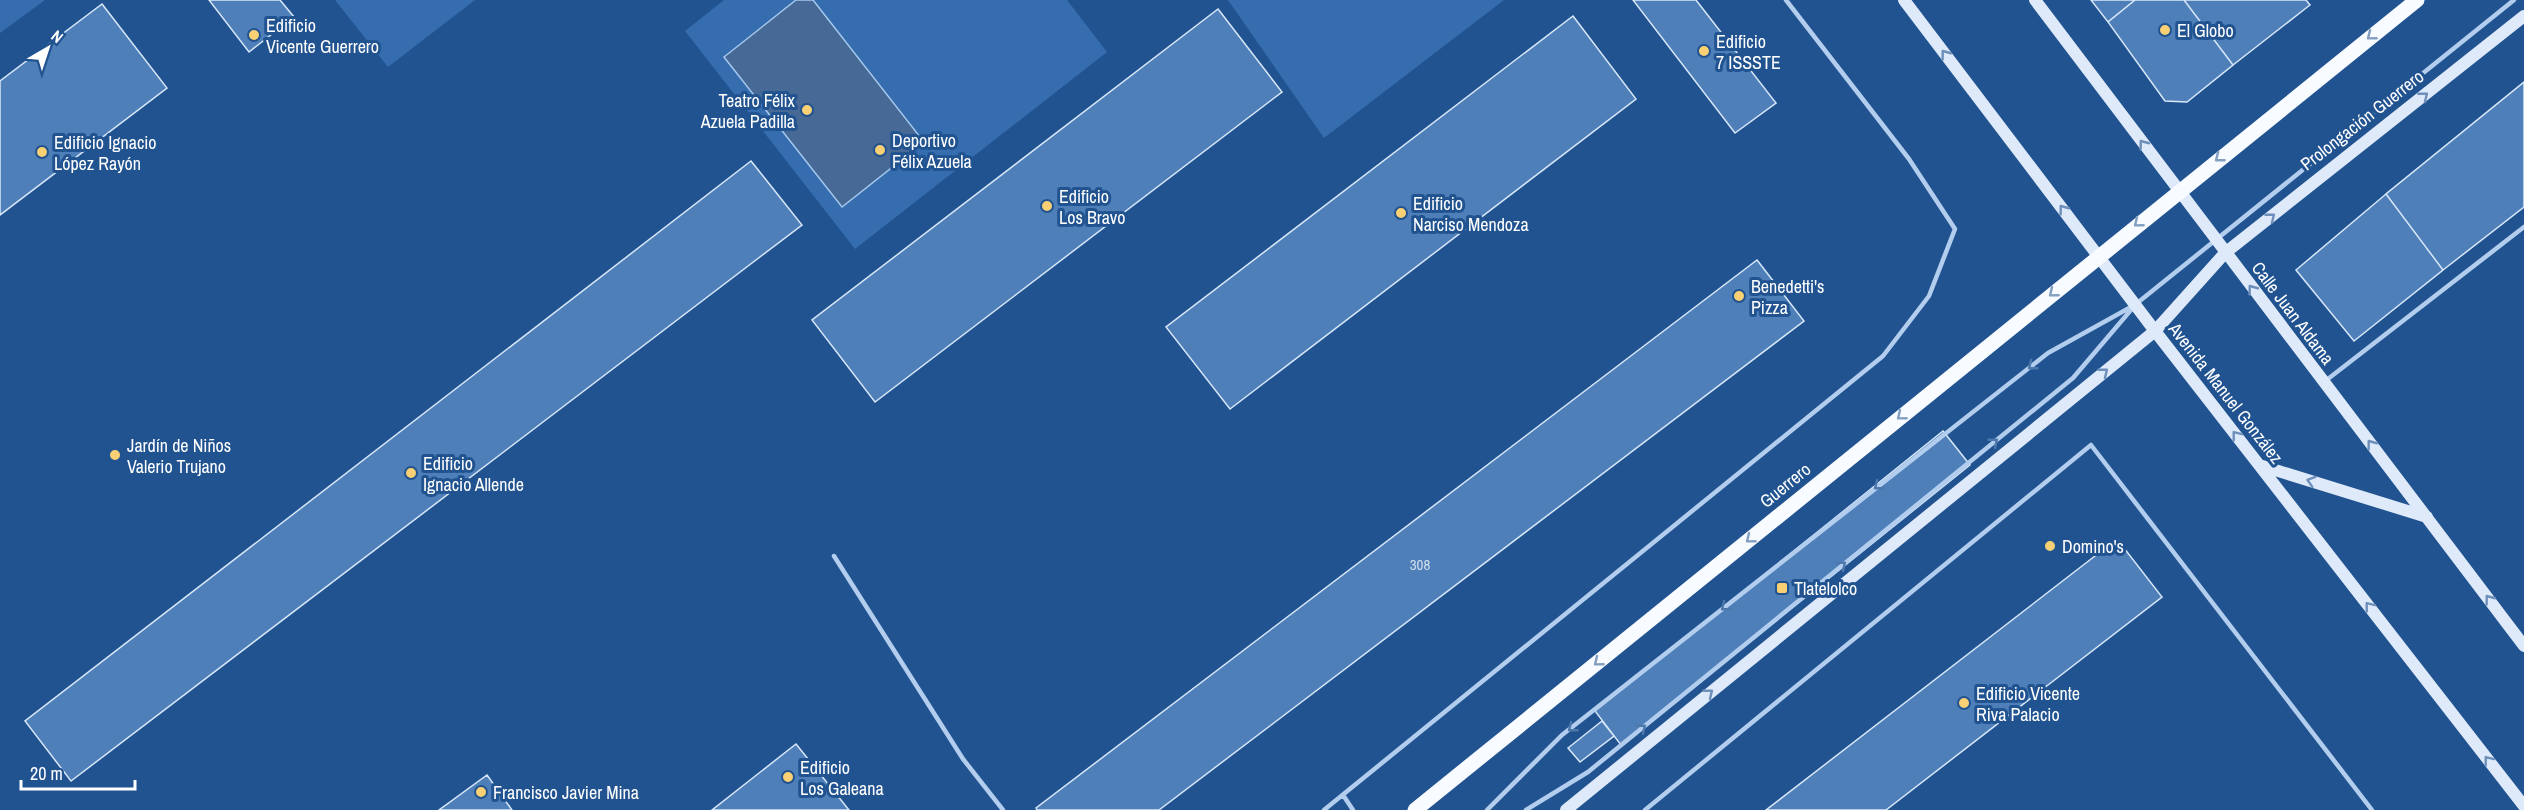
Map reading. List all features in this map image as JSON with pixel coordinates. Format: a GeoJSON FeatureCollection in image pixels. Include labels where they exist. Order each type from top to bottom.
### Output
{"type":"FeatureCollection","features":[{"type":"Feature","properties":{"kind":"main road","name":"Avenida Manuel González"},"geometry":{"type":"LineString","coordinates":[[1904,0],[2155,331],[2524,806]]}},
{"type":"Feature","properties":{"kind":"main road","name":"Calle Juan Aldama"},"geometry":{"type":"LineString","coordinates":[[2035,0],[2524,646]]}},
{"type":"Feature","properties":{"kind":"main road"},"geometry":{"type":"LineString","coordinates":[[2178,190],[2417,0]]}},
{"type":"Feature","properties":{"kind":"main road","name":"Prolongación Guerrero"},"geometry":{"type":"LineString","coordinates":[[2225,253],[2524,16]]}},
{"type":"Feature","properties":{"kind":"main road","name":"Guerrero"},"geometry":{"type":"LineString","coordinates":[[1415,810],[2178,190]]}},
{"type":"Feature","properties":{"kind":"main road"},"geometry":{"type":"LineString","coordinates":[[1566,810],[2155,331],[2225,253]]}},
{"type":"Feature","properties":{"kind":"main road"},"geometry":{"type":"LineString","coordinates":[[2259,465],[2427,517]]}},
{"type":"Feature","properties":{"kind":"lane"},"geometry":{"type":"LineString","coordinates":[[1324,810],[1883,356],[1929,296],[1955,230],[1909,159],[1786,0]]}},
{"type":"Feature","properties":{"kind":"lane"},"geometry":{"type":"LineString","coordinates":[[1526,810],[1588,772],[2073,378],[2136,304],[2514,0]]}},
{"type":"Feature","properties":{"kind":"lane"},"geometry":{"type":"LineString","coordinates":[[2324,382],[2524,227]]}},
{"type":"Feature","properties":{"kind":"lane"},"geometry":{"type":"LineString","coordinates":[[1487,810],[1562,735],[2048,353],[2136,304]]}},
{"type":"Feature","properties":{"kind":"lane"},"geometry":{"type":"LineString","coordinates":[[1645,810],[2091,445],[2372,810]]}},
{"type":"Feature","properties":{"kind":"lane"},"geometry":{"type":"LineString","coordinates":[[834,556],[963,759],[1002,810]]}},
{"type":"Feature","properties":{"kind":"lane"},"geometry":{"type":"LineString","coordinates":[[1343,795],[1353,810]]}},
{"type":"Feature","properties":{"kind":"shaded area"},"geometry":{"type":"Polygon","coordinates":[[[0,0],[45,0],[0,33],[0,0]]]}},
{"type":"Feature","properties":{"kind":"shaded area"},"geometry":{"type":"Polygon","coordinates":[[[335,0],[475,0],[388,67],[335,0]]]}},
{"type":"Feature","properties":{"kind":"shaded area","name":"Deportivo Félix Azuela"},"geometry":{"type":"Polygon","coordinates":[[[724,0],[1067,0],[1107,52],[855,249],[685,31],[724,0]]]}},
{"type":"Feature","properties":{"kind":"shaded area"},"geometry":{"type":"Polygon","coordinates":[[[796,0],[813,0],[924,142],[842,207],[724,57],[796,0]]]}},
{"type":"Feature","properties":{"kind":"shaded area"},"geometry":{"type":"Polygon","coordinates":[[[1228,0],[1504,0],[1324,138],[1228,0]]]}},
{"type":"Feature","properties":{"kind":"building","name":"Edificio Vicente Guerrero"},"geometry":{"type":"Polygon","coordinates":[[[209,0],[280,0],[294,17],[249,52],[209,0]]]}},
{"type":"Feature","properties":{"kind":"building","name":"Edificio 7 ISSSTE"},"geometry":{"type":"Polygon","coordinates":[[[1633,0],[1696,0],[1776,103],[1735,133],[1633,0]]]}},
{"type":"Feature","properties":{"kind":"building"},"geometry":{"type":"Polygon","coordinates":[[[2091,0],[2135,0],[2108,22],[2091,0]]]}},
{"type":"Feature","properties":{"kind":"building"},"geometry":{"type":"Polygon","coordinates":[[[2135,0],[2184,0],[2233,65],[2187,102],[2165,101],[2108,22],[2135,0]]]}},
{"type":"Feature","properties":{"kind":"building"},"geometry":{"type":"Polygon","coordinates":[[[2184,0],[2306,0],[2310,5],[2233,65],[2184,0]]]}},
{"type":"Feature","properties":{"kind":"building","name":"Edificio Ignacio López Rayón"},"geometry":{"type":"Polygon","coordinates":[[[102,4],[167,88],[0,215],[0,81],[102,4]]]}},
{"type":"Feature","properties":{"kind":"building","name":"Edificio Los Bravo"},"geometry":{"type":"Polygon","coordinates":[[[1218,9],[1282,92],[875,402],[812,320],[1218,9]]]}},
{"type":"Feature","properties":{"kind":"building","name":"Edificio Narciso Mendoza"},"geometry":{"type":"Polygon","coordinates":[[[1573,16],[1636,99],[1230,409],[1166,327],[1573,16]]]}},
{"type":"Feature","properties":{"kind":"building"},"geometry":{"type":"Polygon","coordinates":[[[2524,82],[2524,207],[2443,270],[2386,194],[2524,82]]]}},
{"type":"Feature","properties":{"kind":"building","name":"Edificio Ignacio Allende"},"geometry":{"type":"Polygon","coordinates":[[[751,161],[802,225],[71,781],[25,721],[751,161]]]}},
{"type":"Feature","properties":{"kind":"building"},"geometry":{"type":"Polygon","coordinates":[[[2386,194],[2443,270],[2354,341],[2296,270],[2386,194]]]}},
{"type":"Feature","properties":{"kind":"building"},"geometry":{"type":"Polygon","coordinates":[[[1757,260],[1804,321],[1159,810],[1037,810],[1036,808],[1757,260]]]}},
{"type":"Feature","properties":{"kind":"building"},"geometry":{"type":"Polygon","coordinates":[[[1943,431],[1970,465],[1621,745],[1595,711],[1943,431]]]}},
{"type":"Feature","properties":{"kind":"building","name":"Edificio Vicente Riva Palacio"},"geometry":{"type":"Polygon","coordinates":[[[2117,539],[2162,597],[1886,810],[1766,810],[2117,539]]]}},
{"type":"Feature","properties":{"kind":"building"},"geometry":{"type":"Polygon","coordinates":[[[1602,721],[1614,736],[1580,762],[1568,748],[1602,721]]]}},
{"type":"Feature","properties":{"kind":"building","name":"Edificio Los Galeana"},"geometry":{"type":"Polygon","coordinates":[[[796,744],[849,810],[712,810],[796,744]]]}},
{"type":"Feature","properties":{"kind":"building","name":"Francisco Javier Mina"},"geometry":{"type":"Polygon","coordinates":[[[487,775],[512,810],[439,810],[487,775]]]}},
{"type":"Feature","properties":{"kind":"place","name":"El Globo"},"geometry":{"type":"Point","coordinates":[2165,30]}},
{"type":"Feature","properties":{"kind":"place","name":"Edificio Vicente Guerrero"},"geometry":{"type":"Point","coordinates":[254,35]}},
{"type":"Feature","properties":{"kind":"place","name":"Edificio 7 ISSSTE"},"geometry":{"type":"Point","coordinates":[1704,51]}},
{"type":"Feature","properties":{"kind":"place","name":"Teatro Félix Azuela Padilla"},"geometry":{"type":"Point","coordinates":[807,110]}},
{"type":"Feature","properties":{"kind":"place","name":"Deportivo Félix Azuela"},"geometry":{"type":"Point","coordinates":[880,150]}},
{"type":"Feature","properties":{"kind":"place","name":"Edificio Ignacio López Rayón"},"geometry":{"type":"Point","coordinates":[42,152]}},
{"type":"Feature","properties":{"kind":"place","name":"Edificio Los Bravo"},"geometry":{"type":"Point","coordinates":[1047,206]}},
{"type":"Feature","properties":{"kind":"place","name":"Edificio Narciso Mendoza"},"geometry":{"type":"Point","coordinates":[1401,213]}},
{"type":"Feature","properties":{"kind":"place","name":"Benedetti's Pizza"},"geometry":{"type":"Point","coordinates":[1739,296]}},
{"type":"Feature","properties":{"kind":"place","name":"Jardín de Niños Valerio Trujano"},"geometry":{"type":"Point","coordinates":[115,455]}},
{"type":"Feature","properties":{"kind":"place","name":"Edificio Ignacio Allende"},"geometry":{"type":"Point","coordinates":[411,473]}},
{"type":"Feature","properties":{"kind":"place","name":"Domino's"},"geometry":{"type":"Point","coordinates":[2050,546]}},
{"type":"Feature","properties":{"kind":"place","name":"Tlatelolco"},"geometry":{"type":"Point","coordinates":[1782,588]}},
{"type":"Feature","properties":{"kind":"place","name":"Edificio Vicente Riva Palacio"},"geometry":{"type":"Point","coordinates":[1964,703]}},
{"type":"Feature","properties":{"kind":"place","name":"Edificio Los Galeana"},"geometry":{"type":"Point","coordinates":[788,777]}},
{"type":"Feature","properties":{"kind":"place","name":"Francisco Javier Mina"},"geometry":{"type":"Point","coordinates":[481,792]}}]}
